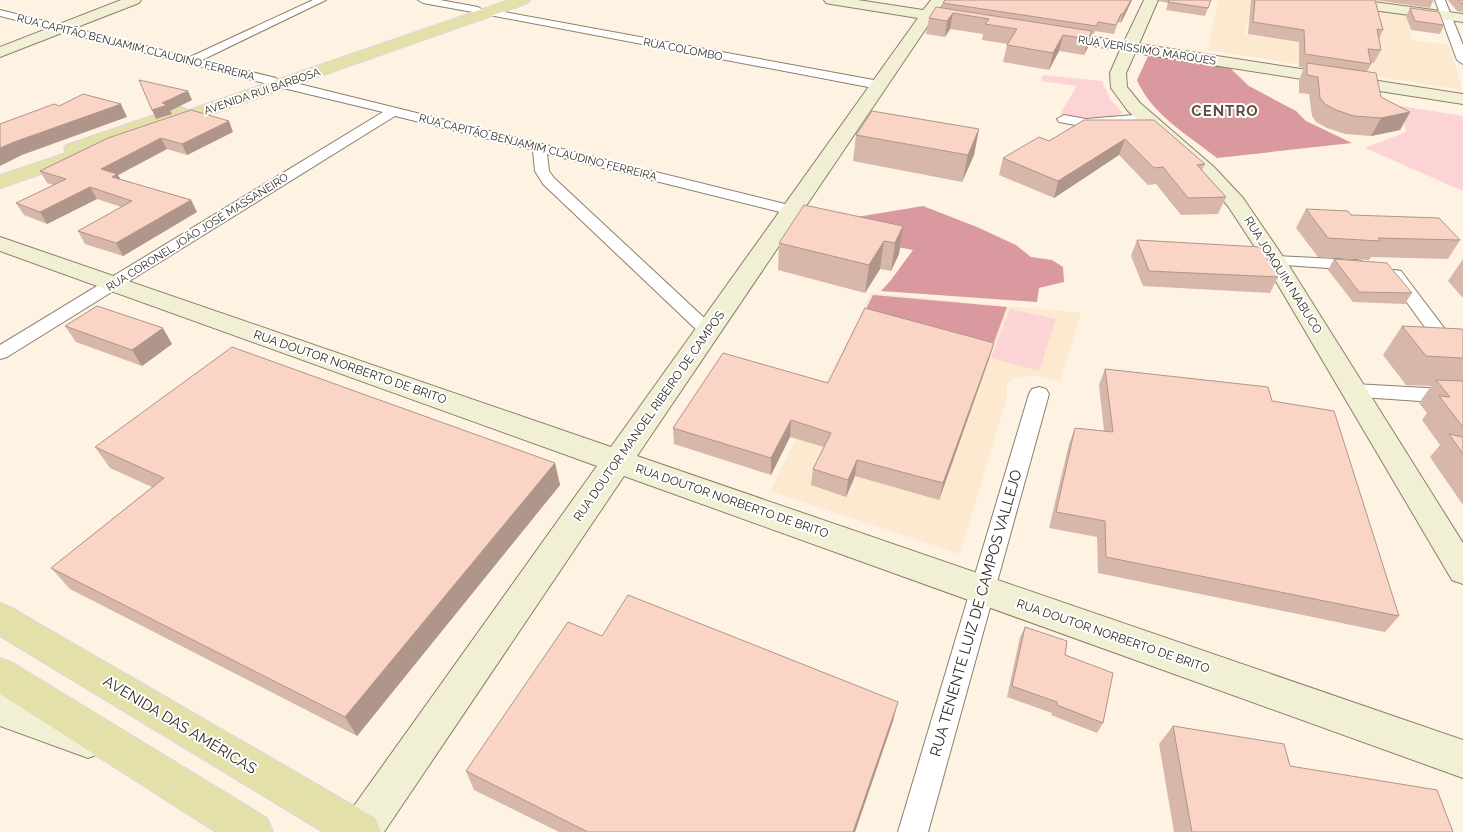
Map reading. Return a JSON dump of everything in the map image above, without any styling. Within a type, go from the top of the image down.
[{"type":"main road","name":"AVENIDA RUI BARBOSA","points":[[483,11],[509,0]]},
{"type":"main road","name":"AVENIDA RUI BARBOSA","points":[[0,182],[278,82],[483,11],[523,0]]},
{"type":"main road","name":"AVENIDA RUI BARBOSA","points":[[0,173],[278,82]]},
{"type":"main road","name":"AVENIDA DAS AMÉRICAS","points":[[0,618],[360,832]]},
{"type":"main road","points":[[0,674],[253,832]]},
{"type":"street","points":[[0,52],[134,0]]},
{"type":"street","points":[[191,61],[321,0]]},
{"type":"street","name":"RUA COLOMBO","points":[[423,0],[879,85]]},
{"type":"street","points":[[831,0],[932,8],[956,20]]},
{"type":"street","name":"RUA JOAQUIM NABUCO","points":[[1151,0],[1118,73],[1117,80],[1125,97],[1221,184],[1236,202],[1275,261],[1463,571]]},
{"type":"street","points":[[1327,0],[1463,18]]},
{"type":"street","points":[[1440,0],[1463,60]]},
{"type":"street","name":"RUA DOUTOR MANOEL RIBEIRO DE CAMPOS","points":[[360,832],[932,8]]},
{"type":"street","name":"RUA CAPITÃO BENJAMIM CLAUDINO FERREIRA","points":[[0,13],[792,210]]},
{"type":"street","name":"RUA VERÍSSIMO MARQUES","points":[[1042,33],[1463,99]]},
{"type":"street","name":"RUA CORONEL JOÃO JOSÉ MASSANEIRO","points":[[0,353],[394,111]]},
{"type":"street","points":[[1064,119],[1086,123],[1146,118]]},
{"type":"street","points":[[540,147],[542,171],[548,181],[708,331]]},
{"type":"street","name":"RUA DOUTOR NORBERTO DE BRITO","points":[[0,244],[1463,759]]},
{"type":"street","points":[[1275,261],[1389,267],[1463,366]]},
{"type":"street","points":[[1354,391],[1463,397]]},
{"type":"street","name":"RUA TENENTE LUIZ DE CAMPOS VALLEJO","points":[[913,832],[1039,394]]},
{"type":"street","points":[[0,709],[127,753]]},
{"type":"shaded area","points":[[1218,0],[1285,0],[1407,15],[1412,40],[1449,45],[1462,90],[1208,50]],"holes":[[[1246,25],[1320,36],[1319,45],[1245,34]]]},
{"type":"shaded area","points":[[1149,54],[1230,68],[1249,86],[1296,111],[1306,121],[1352,143],[1217,158],[1172,124],[1152,104],[1144,92],[1137,80]]},
{"type":"shaded area","points":[[1043,75],[1102,81],[1110,99],[1123,113],[1117,116],[1101,118],[1060,114],[1077,86],[1041,81]]},
{"type":"shaded area","points":[[1400,106],[1463,116],[1463,191],[1365,148],[1406,132]]},
{"type":"shaded area","points":[[923,206],[977,227],[1016,245],[1031,257],[1052,260],[1063,267],[1064,282],[1039,288],[1037,302],[881,291],[913,250],[836,235],[803,226]]},
{"type":"shaded area","points":[[871,293],[1081,313],[1060,381],[1037,376],[1014,377],[1007,384],[1007,397],[960,554],[770,491]],"holes":[[[859,466],[846,496],[812,485]]]},
{"type":"shaded area","points":[[873,295],[1007,307],[989,356],[860,321]]},
{"type":"shaded area","points":[[1010,309],[1056,319],[1039,371],[991,358]]},
{"type":"building","points":[[945,0],[1131,0],[1116,25],[1098,22],[1096,26],[943,3]]},
{"type":"building","points":[[1169,0],[1211,0],[1208,8],[1168,2]]},
{"type":"building","points":[[1255,0],[1375,0],[1383,30],[1377,29],[1381,50],[1368,49],[1371,64],[1305,54],[1304,30],[1253,22]]},
{"type":"building","points":[[936,7],[1092,31],[1088,39],[1063,35],[1053,53],[1007,45],[1017,29],[985,24],[989,19],[953,13],[947,21],[929,18]]},
{"type":"building","points":[[1410,8],[1439,12],[1444,25],[1415,21]]},
{"type":"building","points":[[1307,63],[1376,73],[1381,97],[1410,112],[1381,118],[1354,116],[1336,110],[1325,104],[1320,98],[1318,77],[1307,75]]},
{"type":"building","points":[[139,80],[188,91],[162,103],[167,105],[152,110]]},
{"type":"building","points":[[83,94],[121,104],[0,148],[0,124],[54,104],[59,106]]},
{"type":"building","points":[[191,110],[229,121],[182,144],[161,138],[101,169],[117,174],[112,177],[191,200],[116,243],[78,231],[132,201],[90,187],[40,212],[16,203],[66,179],[40,171],[108,138]]},
{"type":"building","points":[[872,111],[979,129],[968,155],[856,135]]},
{"type":"building","points":[[1084,120],[1154,120],[1205,164],[1197,165],[1226,197],[1188,198],[1163,167],[1154,168],[1125,139],[1058,181],[1003,158],[1039,137],[1049,141]]},
{"type":"building","points":[[804,205],[903,226],[895,243],[884,241],[869,265],[779,243]]},
{"type":"building","points":[[1306,209],[1348,211],[1351,215],[1439,218],[1460,240],[1378,238],[1380,241],[1328,238]]},
{"type":"building","points":[[1137,240],[1260,247],[1278,277],[1149,271]]},
{"type":"building","points":[[1334,259],[1387,263],[1412,293],[1359,292]]},
{"type":"building","points":[[97,306],[163,328],[132,350],[65,326]]},
{"type":"building","points":[[865,308],[994,343],[943,483],[857,460],[848,480],[813,469],[831,433],[791,420],[771,458],[673,428],[723,353],[828,383]]},
{"type":"building","points":[[1402,326],[1462,329],[1463,358],[1426,356]]},
{"type":"building","points":[[232,347],[555,463],[345,717],[51,568],[164,478],[95,447]]},
{"type":"building","points":[[1105,369],[1268,387],[1272,401],[1334,411],[1399,616],[1106,557],[1105,521],[1056,512],[1075,428],[1113,432]]},
{"type":"building","points":[[1436,380],[1463,381],[1463,427],[1439,396],[1450,397]]},
{"type":"building","points":[[1449,434],[1463,437],[1463,454]]},
{"type":"building","points":[[628,595],[898,702],[853,832],[588,832],[466,771],[568,622],[602,636]]},
{"type":"building","points":[[1025,627],[1067,641],[1065,655],[1113,673],[1103,723],[1057,705],[1057,702],[1012,686]]},
{"type":"building","points":[[1173,726],[1284,744],[1290,766],[1437,790],[1453,832],[1192,832]]},
{"type":"district","name":"CENTRO","points":[[1225,111]]}]
